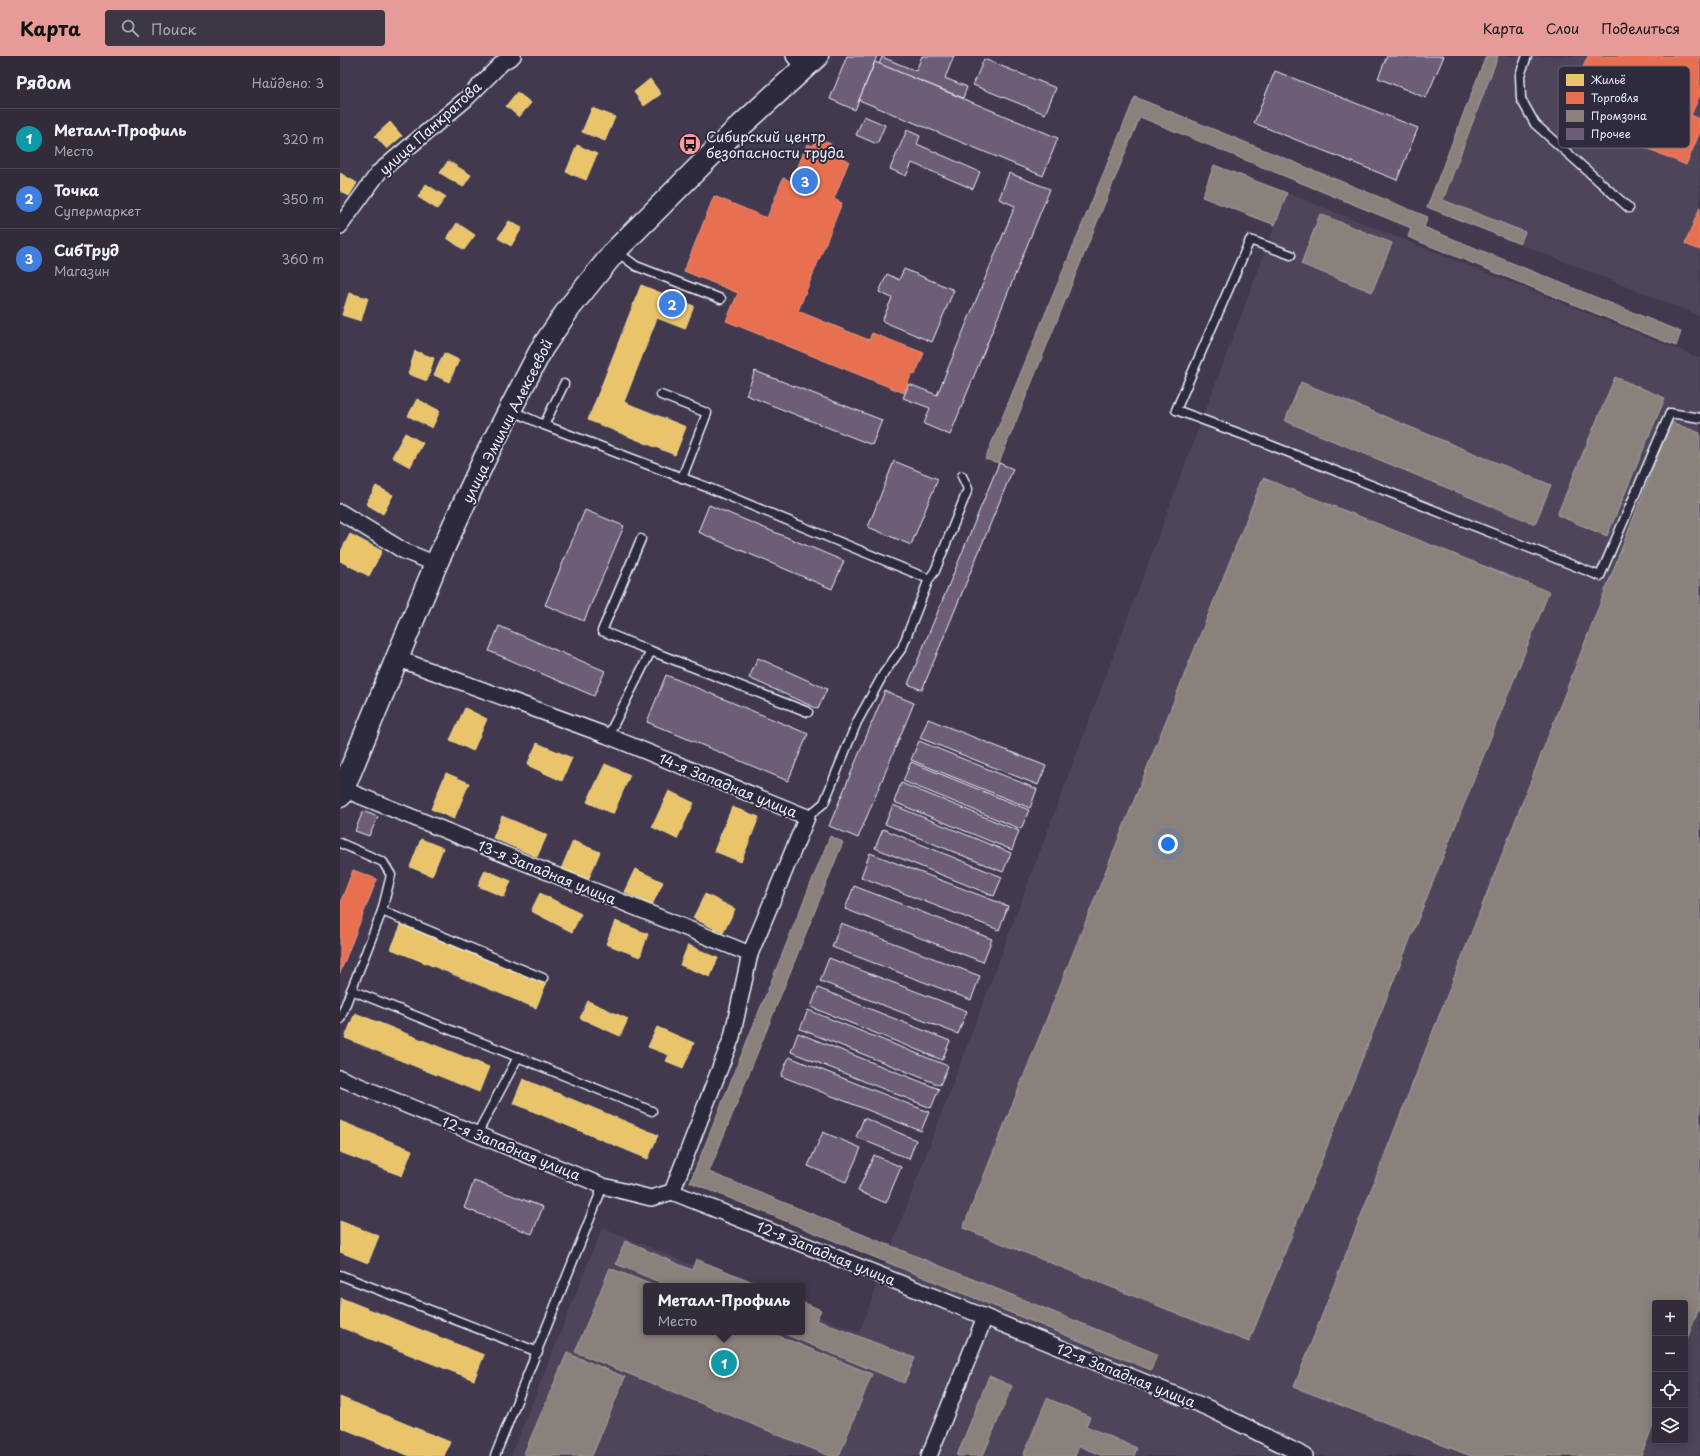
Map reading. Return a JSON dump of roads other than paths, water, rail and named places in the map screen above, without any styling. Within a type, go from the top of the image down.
[{"type":"street","name":"улица Панкратова","points":[[340,226],[379,172],[466,99],[502,62],[512,56]]},
{"type":"street","name":"улица Эмилии Алексеевой","points":[[341,793],[436,564],[509,410],[542,348],[570,307],[616,250],[805,60]]},
{"type":"street","points":[[340,512],[404,551],[436,564]]},
{"type":"street","name":"14-я Западная улица","points":[[396,658],[608,736],[807,817]]},
{"type":"street","name":"13-я Западная улица","points":[[341,793],[750,954]]},
{"type":"street","points":[[672,1192],[732,1037],[750,954],[807,817]]},
{"type":"street","name":"12-я Западная улица","points":[[340,1078],[603,1186],[651,1198],[672,1192],[1208,1408],[1305,1456]]},
{"type":"street","points":[[929,1456],[985,1317]]},
{"type":"lane","points":[[1527,56],[1520,75],[1520,100],[1535,124],[1558,145]]},
{"type":"lane","points":[[1562,148],[1629,208]]},
{"type":"lane","points":[[1291,255],[1250,240],[1176,410],[1600,576],[1670,413],[1700,418]]},
{"type":"lane","points":[[616,250],[636,266],[721,299]]},
{"type":"lane","points":[[544,425],[564,384]]},
{"type":"lane","points":[[661,395],[707,413],[682,478]]},
{"type":"lane","points":[[509,410],[682,478],[929,579]]},
{"type":"lane","name":"14-я Западная улица","points":[[807,817],[824,803],[857,722],[884,673],[902,648],[929,579],[936,571],[968,489],[962,476]]},
{"type":"lane","points":[[641,538],[602,630],[650,651],[808,712]]},
{"type":"lane","points":[[608,736],[650,651]]},
{"type":"lane","points":[[340,843],[383,862],[391,876],[382,911],[340,1019]]},
{"type":"lane","points":[[382,911],[543,978]]},
{"type":"lane","points":[[352,990],[652,1111]]},
{"type":"lane","points":[[476,1134],[518,1057]]},
{"type":"lane","points":[[495,1456],[538,1352],[603,1186]]},
{"type":"lane","points":[[340,1275],[538,1352]]},
{"type":"place","name":"Сибирский центр безопасности труда","points":[[690,144]]},
{"type":"place","name":"СибТруд","points":[[805,181]]},
{"type":"place","name":"Точка","points":[[672,304]]},
{"type":"place","name":"Металл-Профиль","points":[[724,1363]]}]
